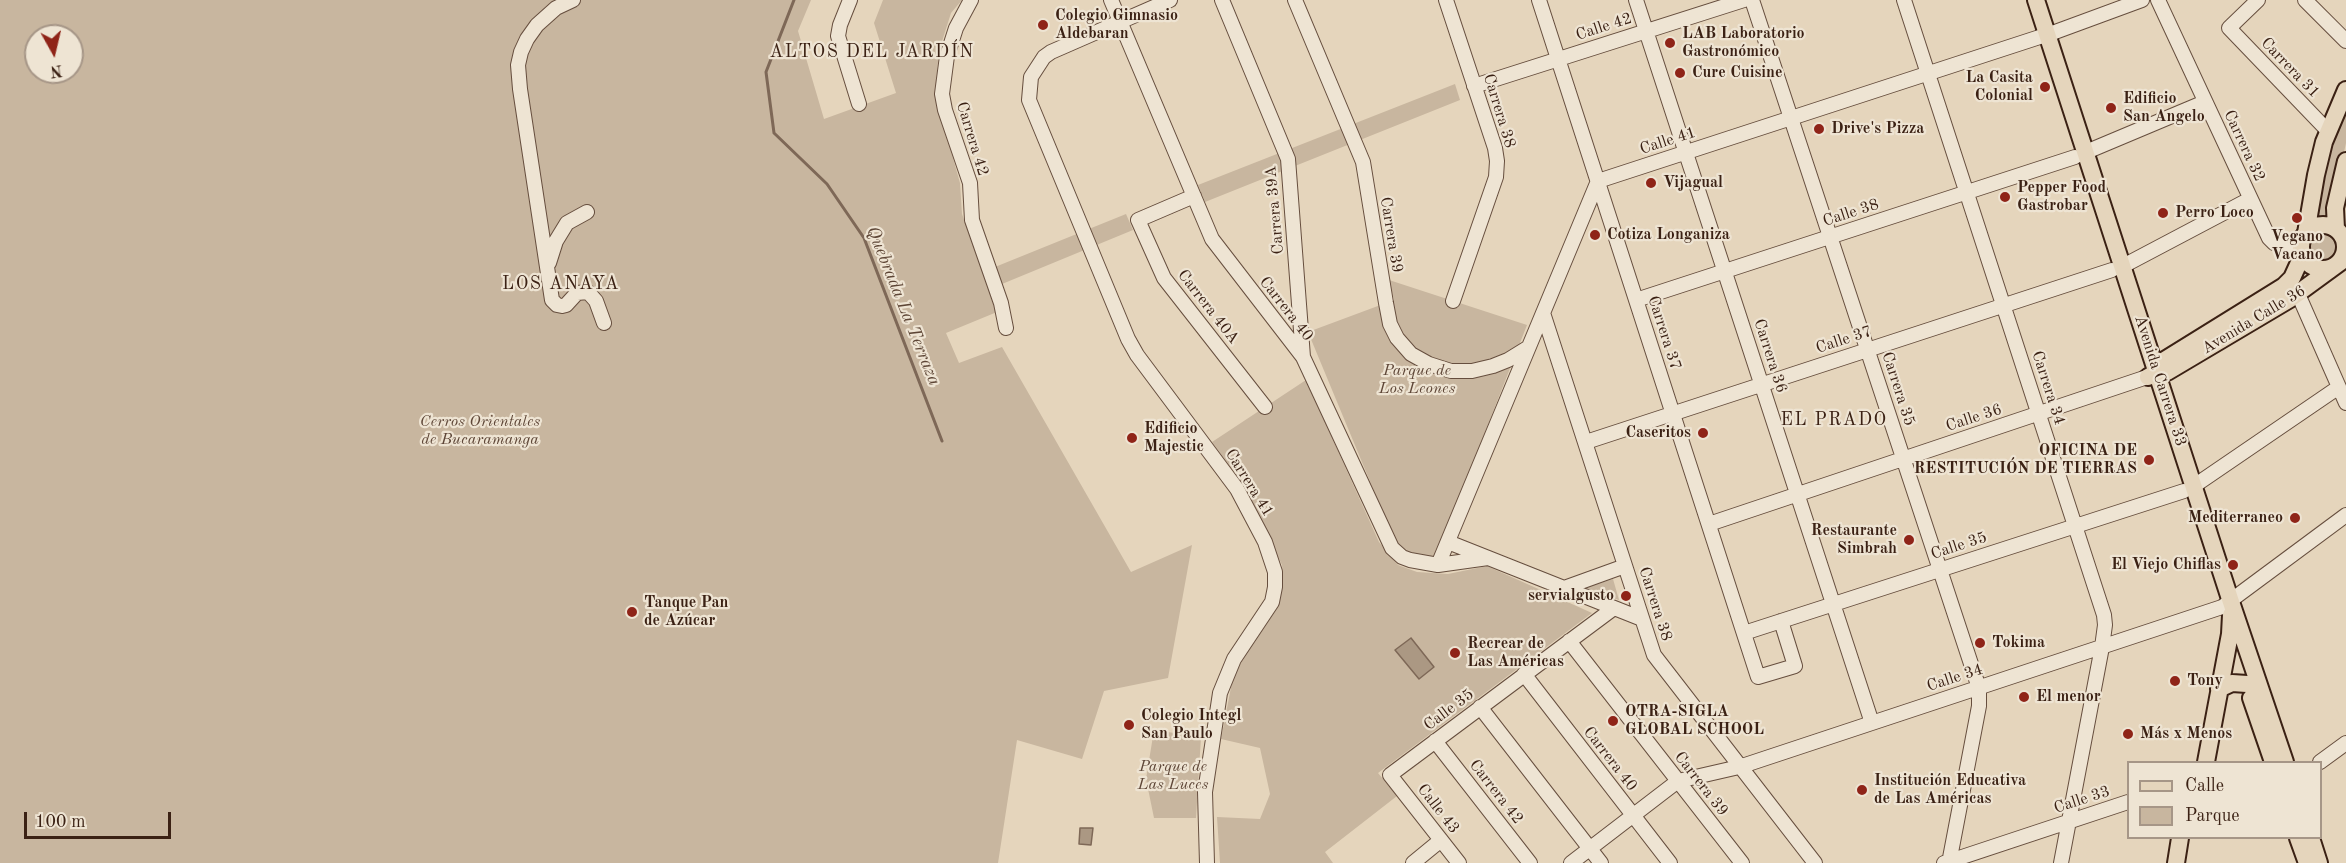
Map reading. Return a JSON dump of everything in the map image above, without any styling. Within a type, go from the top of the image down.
[{"type":"main road","name":"Avenida Carrera 33","points":[[2025,0],[2042,36],[2226,604],[2285,761]]},
{"type":"main road","name":"Avenida Carrera 33","points":[[2036,0],[2042,36]]},
{"type":"main road","name":"Avenida Calle 36","points":[[2152,375],[2163,361],[2284,286],[2292,278],[2303,243],[2316,176],[2328,131],[2346,90]]},
{"type":"main road","points":[[2340,230],[2330,226],[2317,226],[2303,243],[2310,266],[2325,270],[2341,262],[2344,257],[2346,246],[2336,208],[2346,161]]},
{"type":"main road","name":"Avenida Calle 36","points":[[2152,375],[2167,372],[2298,294],[2341,262]]},
{"type":"main road","points":[[2226,604],[2230,634],[2273,761]]},
{"type":"main road","points":[[2195,761],[2226,604]]},
{"type":"main road","points":[[2206,761],[2230,634]]},
{"type":"main road","points":[[2219,689],[2232,683],[2247,684]]},
{"type":"main road","points":[[2176,863],[2180,839]]},
{"type":"main road","points":[[2187,863],[2192,839]]},
{"type":"main road","points":[[2299,839],[2307,863]]},
{"type":"main road","points":[[2312,839],[2319,863]]},
{"type":"street","points":[[573,0],[556,8],[537,25],[524,45],[518,65],[553,303],[562,306],[570,302],[577,293],[588,292],[596,301],[604,323]]},
{"type":"street","points":[[849,0],[838,36],[859,104]]},
{"type":"street","name":"Carrera 42","points":[[971,0],[956,28],[947,56],[942,94],[945,110],[970,183],[972,220],[1001,303],[1005,328]]},
{"type":"street","name":"Carrera 40","points":[[1111,0],[1194,196],[1220,251],[1303,357],[1392,548],[1402,557],[1410,560],[1438,565],[1488,558]]},
{"type":"street","points":[[1120,21],[1170,0]]},
{"type":"street","name":"Carrera 39A","points":[[1222,0],[1288,159],[1303,357]]},
{"type":"street","name":"Carrera 39","points":[[1295,0],[1363,162],[1386,303],[1390,324],[1396,338],[1411,354],[1429,364],[1450,371],[1472,371],[1494,366],[1529,347]]},
{"type":"street","name":"Carrera 38","points":[[1446,0],[1495,148],[1497,177],[1453,301]]},
{"type":"street","name":"Carrera 37","points":[[1539,0],[1758,677],[1795,666],[1780,621]]},
{"type":"street","name":"Carrera 36","points":[[1636,0],[1872,723]]},
{"type":"street","name":"Calle 42","points":[[1474,86],[1744,0]]},
{"type":"street","name":"Carrera 35","points":[[1752,0],[1979,688],[1978,706],[1947,862]]},
{"type":"street","name":"Carrera 34","points":[[1904,0],[2104,615],[2102,648],[2061,863]]},
{"type":"street","name":"Calle 41","points":[[1598,181],[2042,36],[2142,0]]},
{"type":"street","name":"Carrera 32","points":[[2158,0],[2269,238],[2274,243],[2285,246],[2303,243]]},
{"type":"street","name":"Carrera 31","points":[[2258,0],[2229,28],[2328,131]]},
{"type":"street","points":[[2306,0],[2346,41]]},
{"type":"street","name":"Carrera 41","points":[[1120,21],[1044,57],[1031,77],[1029,100],[1128,339],[1137,355],[1237,489],[1265,542],[1275,572],[1272,602],[1234,659],[1220,693],[1205,792],[1207,863]]},
{"type":"street","name":"Calle 38","points":[[1636,300],[2081,155],[2205,102]]},
{"type":"street","points":[[1438,565],[1598,181]]},
{"type":"street","name":"Carrera 40A","points":[[1194,196],[1138,220],[1164,278],[1265,407]]},
{"type":"street","name":"Calle 37","points":[[1586,442],[2117,268],[2250,199]]},
{"type":"street","points":[[548,268],[556,241],[567,223],[587,212]]},
{"type":"street","points":[[2298,294],[2346,403]]},
{"type":"street","name":"Carrera 38","points":[[1543,313],[1653,655],[1815,863]]},
{"type":"street","name":"Calle 36","points":[[1709,524],[2152,375]]},
{"type":"street","name":"Calle 35","points":[[1744,633],[2189,488],[2339,387]]},
{"type":"street","name":"Calle 34","points":[[1571,863],[1678,781],[1739,767],[2102,648],[2226,604],[2346,514]]},
{"type":"street","name":"Carrera 40","points":[[1448,542],[1642,619]]},
{"type":"street","points":[[1564,588],[1625,566]]},
{"type":"street","name":"Calle 35","points":[[1390,775],[1614,608]]},
{"type":"street","name":"Carrera 39","points":[[1569,641],[1742,863]]},
{"type":"street","name":"Carrera 40","points":[[1524,674],[1670,863]]},
{"type":"street","points":[[1480,707],[1601,863]]},
{"type":"street","name":"Carrera 42","points":[[1435,741],[1530,863]]},
{"type":"street","points":[[2321,761],[2346,742]]},
{"type":"street","name":"Calle 43","points":[[1390,775],[1459,863]]},
{"type":"street","name":"Calle 33","points":[[1947,862],[2127,802]]},
{"type":"street","points":[[1413,863],[1441,840]]},
{"type":"green space","name":"Cerros Orientales de Bucaramanga","points":[[0,0],[811,0],[798,31],[824,119],[896,93],[874,23],[883,0],[962,0],[951,13],[939,51],[935,94],[960,183],[962,214],[997,312],[946,333],[959,363],[1002,347],[1131,572],[1192,545],[1168,678],[1104,691],[1082,759],[1017,740],[998,863],[0,863]]},
{"type":"green space","points":[[1455,84],[1460,100],[1205,202],[1198,185]]},
{"type":"green space","points":[[2346,101],[2346,143],[2329,221],[2315,220],[2317,188]]},
{"type":"green space","points":[[1126,214],[1133,230],[1002,284],[995,267]]},
{"type":"green space","points":[[2323,231],[2335,235],[2339,247],[2335,259],[2323,263],[2311,259],[2307,247],[2311,235]]},
{"type":"green space","name":"Parque de Los Leones","points":[[1389,280],[1527,325],[1435,560],[1412,557],[1396,544],[1308,332],[1394,300]]},
{"type":"green space","points":[[1306,380],[1379,542],[1398,565],[1417,572],[1448,574],[1487,566],[1592,613],[1378,773],[1397,796],[1325,852],[1333,863],[1220,863],[1217,817],[1260,819],[1270,794],[1260,748],[1221,739],[1233,677],[1282,591],[1283,577],[1282,565],[1243,484],[1212,442]]},
{"type":"green space","points":[[1613,579],[1619,600],[1584,588]]},
{"type":"green space","name":"Parque de Las Luces","points":[[1154,730],[1201,737],[1196,818],[1154,818],[1146,779]]},
{"type":"shaded area","points":[[1411,638],[1434,667],[1419,679],[1395,650]]},
{"type":"shaded area","points":[[1080,828],[1093,828],[1091,845],[1079,844]]},
{"type":"waterway","name":"Quebrada La Terraza","points":[[794,0],[766,72],[774,133],[827,184],[864,238],[942,441]]},
{"type":"place","name":"Colegio Gimnasio Aldebaran","points":[[1043,25]]},
{"type":"place","name":"LAB Laboratorio Gastronómico","points":[[1670,43]]},
{"type":"place","name":"Cure Cuisine","points":[[1680,73]]},
{"type":"place","name":"La Casita Colonial","points":[[2045,87]]},
{"type":"place","name":"Edificio San Angelo","points":[[2111,108]]},
{"type":"place","name":"Drive's Pizza","points":[[1819,129]]},
{"type":"place","name":"Vijagual","points":[[1651,183]]},
{"type":"place","name":"Pepper Food Gastrobar","points":[[2005,197]]},
{"type":"place","name":"Perro Loco","points":[[2163,213]]},
{"type":"place","name":"Vegano Vacano","points":[[2297,218]]},
{"type":"place","name":"Cotiza Longaniza","points":[[1595,235]]},
{"type":"place","name":"Caseritos","points":[[1703,433]]},
{"type":"place","name":"Edificio Majestic","points":[[1132,438]]},
{"type":"place","name":"OFICINA DE RESTITUCIÓN DE TIERRAS","points":[[2149,460]]},
{"type":"place","name":"Mediterraneo","points":[[2295,518]]},
{"type":"place","name":"Restaurante Simbrah","points":[[1909,540]]},
{"type":"place","name":"El Viejo Chiflas","points":[[2233,565]]},
{"type":"place","name":"servialgusto","points":[[1626,596]]},
{"type":"place","name":"Tanque Pan de Azúcar","points":[[632,612]]},
{"type":"place","name":"Tokima","points":[[1980,643]]},
{"type":"place","name":"Recrear de Las Américas","points":[[1455,653]]},
{"type":"place","name":"Tony","points":[[2175,681]]},
{"type":"place","name":"El menor","points":[[2024,697]]},
{"type":"place","name":"OTRA-SIGLA GLOBAL SCHOOL","points":[[1613,721]]},
{"type":"place","name":"Colegio Integl San Paulo","points":[[1129,725]]},
{"type":"place","name":"Más x Menos","points":[[2128,734]]},
{"type":"place","name":"Institución Educativa de Las Américas","points":[[1862,790]]},
{"type":"district","name":"ALTOS DEL JARDÍN","points":[[872,52]]},
{"type":"district","name":"LOS ANAYA","points":[[561,284]]},
{"type":"district","name":"EL PRADO","points":[[1834,420]]}]
